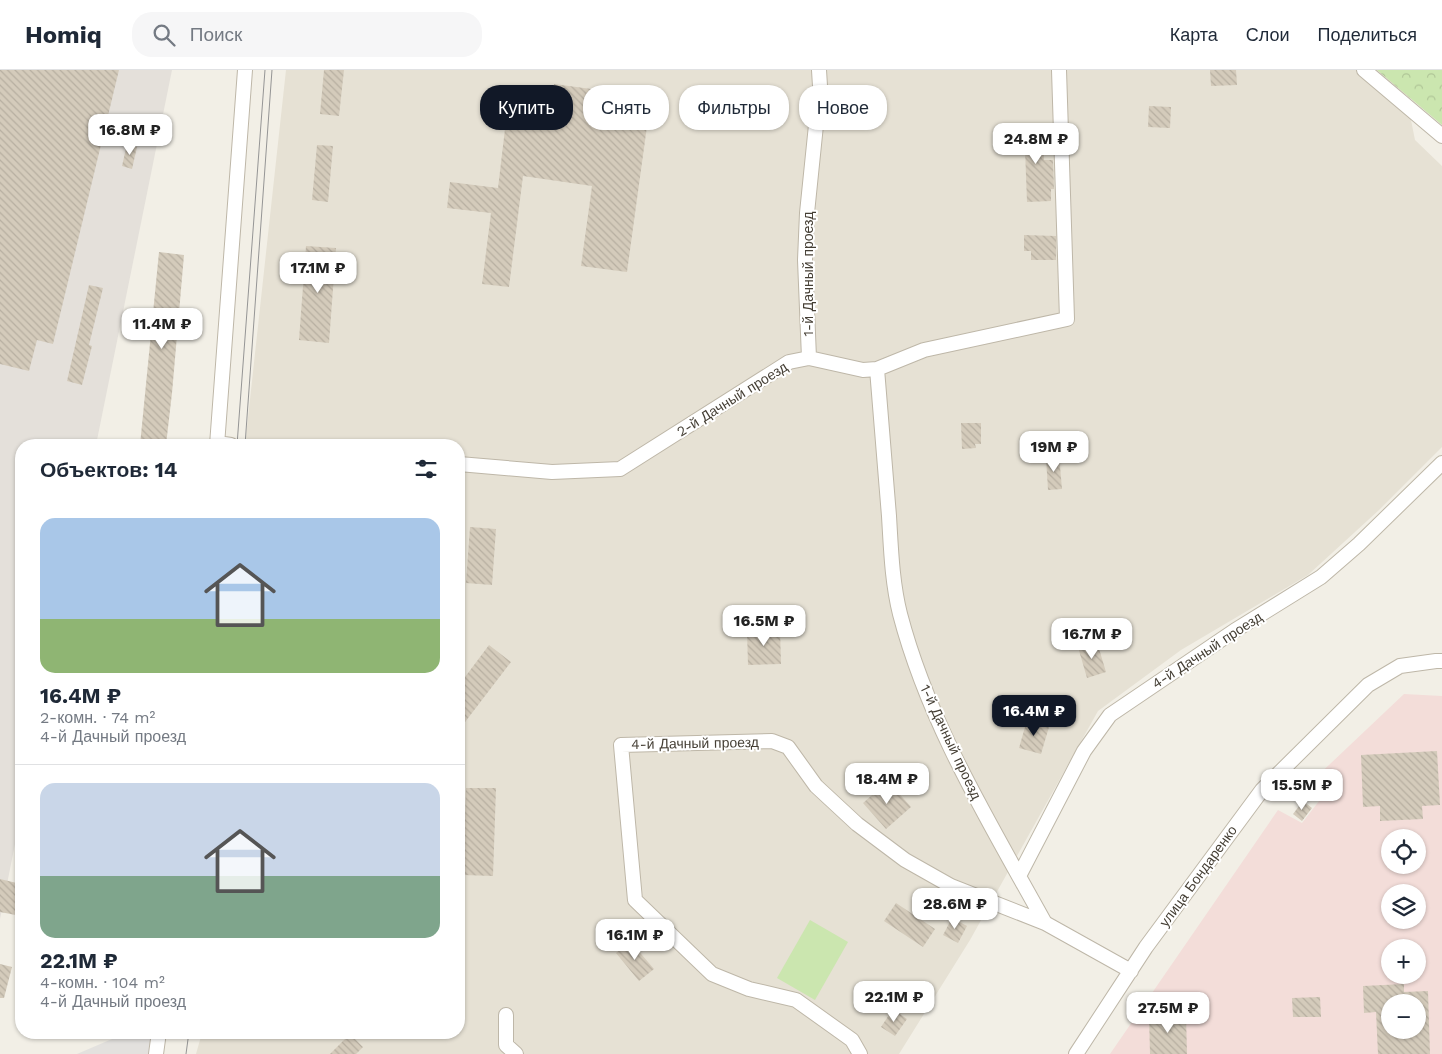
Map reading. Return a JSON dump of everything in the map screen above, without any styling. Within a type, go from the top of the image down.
[{"type":"street","points":[[217,439],[245,70]]},
{"type":"street","name":"1-й Дачный проезд","points":[[809,358],[805,260],[807,213],[820,86],[819,70]]},
{"type":"street","name":"2-й Дачный проезд","points":[[465,465],[552,472],[620,469],[789,362],[809,358],[864,370],[877,368],[924,350],[1067,319],[1059,70]]},
{"type":"street","points":[[1364,70],[1442,136]]},
{"type":"street","name":"1-й Дачный проезд","points":[[877,368],[893,577],[900,612],[914,660],[942,729],[970,788],[1045,923]]},
{"type":"street","name":"4-й Дачный проезд","points":[[1019,876],[1084,751],[1110,714],[1234,630],[1321,577],[1359,544],[1442,463]]},
{"type":"street","name":"улица Бондаренко","points":[[1076,1054],[1146,947],[1256,798],[1273,778],[1368,685],[1400,666],[1442,661]]},
{"type":"street","name":"4-й Дачный проезд","points":[[860,1054],[852,1040],[796,1000],[749,989],[712,974],[635,900],[621,745],[772,741],[788,747],[816,786],[857,824],[905,860],[951,886],[1045,923],[1131,971]]},
{"type":"street","points":[[506,1015],[506,1045],[516,1054]]},
{"type":"street","points":[[156,1054],[158,1039]]},
{"type":"shaded area","points":[[0,70],[172,70],[97,439],[15,439],[15,844],[0,919]]},
{"type":"shaded area","points":[[286,70],[1401,70],[1415,140],[1442,166],[1442,447],[1379,510],[1308,575],[1181,650],[1098,711],[970,940],[899,1054],[196,1054],[200,1039],[465,1039],[465,439],[246,439]]},
{"type":"shaded area","points":[[1404,694],[1442,696],[1442,1054],[1110,1054],[1278,810],[1302,823],[1323,796],[1311,782]]},
{"type":"shaded area","points":[[112,1039],[153,1039],[150,1054],[77,1054]]},
{"type":"green space","points":[[1377,70],[1442,70],[1442,125]]},
{"type":"green space","points":[[810,920],[848,942],[815,1000],[777,978]]},
{"type":"building","points":[[0,70],[119,70],[53,344],[37,340],[29,371],[0,364]]},
{"type":"building","points":[[324,70],[344,70],[339,116],[320,114]]},
{"type":"building","points":[[1210,70],[1236,70],[1237,85],[1211,86]]},
{"type":"building","points":[[573,87],[583,88],[583,130],[646,130],[627,272],[581,266],[592,186],[523,176],[509,287],[482,284],[491,213],[447,208],[450,182],[498,188],[505,130],[573,130]]},
{"type":"building","points":[[1149,106],[1171,107],[1170,128],[1148,127]]},
{"type":"building","points":[[1043,127],[1044,160],[1053,160],[1054,189],[1051,189],[1051,201],[1027,202],[1025,149],[1017,149],[1017,128]]},
{"type":"building","points":[[127,144],[137,147],[132,169],[122,166]]},
{"type":"building","points":[[317,145],[333,146],[328,202],[312,200]]},
{"type":"building","points":[[1024,235],[1056,236],[1056,260],[1031,260],[1031,251],[1024,251]]},
{"type":"building","points":[[306,246],[336,248],[329,343],[299,340]]},
{"type":"building","points":[[159,252],[184,255],[167,439],[141,439]]},
{"type":"building","points":[[89,285],[103,288],[89,345],[92,346],[82,385],[67,381]]},
{"type":"building","points":[[961,423],[981,423],[981,444],[975,444],[976,448],[962,449]]},
{"type":"building","points":[[1059,455],[1062,489],[1048,490],[1046,457]]},
{"type":"building","points":[[470,527],[496,529],[492,585],[466,583]]},
{"type":"building","points":[[780,629],[781,664],[748,665],[747,631]]},
{"type":"building","points":[[1097,642],[1106,672],[1087,678],[1078,647]]},
{"type":"building","points":[[489,645],[511,662],[465,722],[465,677]]},
{"type":"building","points":[[1027,720],[1049,727],[1041,754],[1019,748]]},
{"type":"building","points":[[1437,751],[1440,805],[1422,806],[1423,819],[1380,821],[1380,806],[1363,807],[1361,755]]},
{"type":"building","points":[[888,781],[911,807],[886,829],[863,803]]},
{"type":"building","points":[[466,788],[496,788],[493,876],[465,875]]},
{"type":"building","points":[[1303,801],[1312,808],[1302,821],[1293,814]]},
{"type":"building","points":[[0,879],[15,883],[15,915],[0,912]]},
{"type":"building","points":[[896,903],[935,929],[923,947],[884,921]]},
{"type":"building","points":[[952,918],[967,926],[958,943],[943,935]]},
{"type":"building","points":[[630,941],[654,969],[639,981],[616,953]]},
{"type":"building","points":[[0,964],[12,967],[4,998],[0,998]]},
{"type":"building","points":[[1404,984],[1404,992],[1428,991],[1430,1054],[1378,1054],[1376,1012],[1364,1013],[1363,986]]},
{"type":"building","points":[[1320,997],[1321,1017],[1293,1017],[1292,998]]},
{"type":"building","points":[[893,1009],[907,1019],[895,1036],[881,1027]]},
{"type":"building","points":[[1186,1014],[1187,1054],[1150,1054],[1149,1015]]},
{"type":"building","points":[[345,1039],[355,1039],[363,1047],[356,1054],[330,1054]]},
{"type":"tram line","points":[[237,439],[265,70]]},
{"type":"tram line","points":[[245,439],[272,70]]},
{"type":"tram line","points":[[186,1054],[188,1039]]}]
